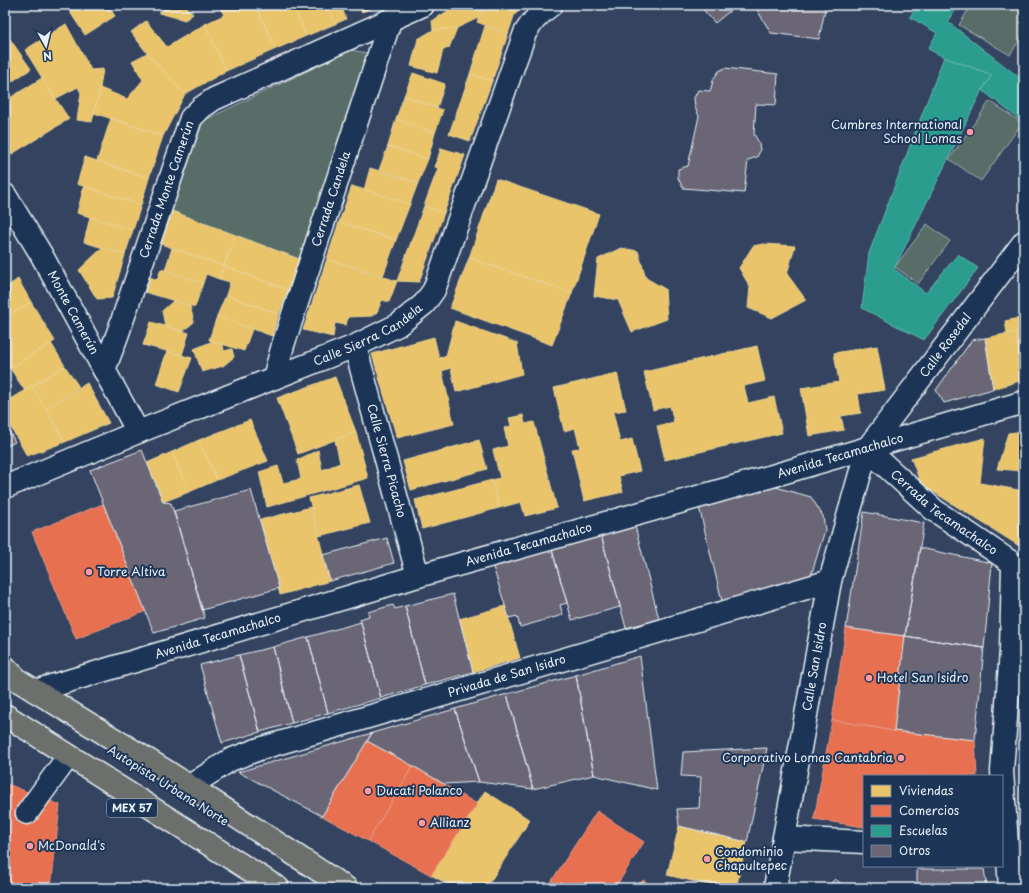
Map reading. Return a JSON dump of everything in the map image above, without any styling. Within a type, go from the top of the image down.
[{"type":"highway","points":[[18,684],[190,786],[346,888]]},
{"type":"highway","name":"Autopista Urbana Norte","points":[[18,684],[329,888]]},
{"type":"highway","points":[[5,715],[278,888]]},
{"type":"highway","name":"MEX 57","points":[[5,732],[141,814],[256,888]]},
{"type":"street","name":"Cerrada Monte Camerún","points":[[104,370],[191,118],[201,108],[214,99],[423,5]]},
{"type":"street","name":"Calle Sierra Candela","points":[[5,487],[138,432],[355,346],[398,325],[424,304],[434,290],[525,33],[530,23],[551,5]]},
{"type":"street","name":"Cerrada Candela","points":[[274,378],[283,345],[390,21]]},
{"type":"street","name":"Monte Camerún","points":[[5,195],[41,254],[138,432]]},
{"type":"street","name":"Calle Rosedal","points":[[867,449],[1024,242]]},
{"type":"street","name":"Calle Sierra Picacho","points":[[355,346],[418,576]]},
{"type":"street","name":"Avenida Tecamachalco","points":[[18,684],[418,576],[867,449],[1024,402]]},
{"type":"street","name":"Cerrada Tecamachalco","points":[[867,449],[934,510],[1019,568]]},
{"type":"street","name":"Calle San Isidro","points":[[775,888],[830,581],[867,449]]},
{"type":"street","points":[[1002,775],[1011,650],[1019,568]]},
{"type":"street","name":"Privada de San Isidro","points":[[190,786],[230,760],[259,749],[830,581]]},
{"type":"street","points":[[27,813],[62,765]]},
{"type":"street","points":[[1003,797],[1005,849],[1010,888]]},
{"type":"street","points":[[784,838],[863,842]]},
{"type":"green space","points":[[971,5],[1024,5],[1024,33],[1010,55],[959,25]]},
{"type":"green space","points":[[351,50],[367,53],[299,259],[172,211],[203,121]]},
{"type":"green space","points":[[990,101],[1022,123],[981,181],[949,159]]},
{"type":"green space","points":[[927,224],[950,241],[918,284],[895,267]]},
{"type":"building: Viviendas","points":[[73,5],[111,5],[109,7],[115,16],[85,35],[68,9]]},
{"type":"building: Viviendas","points":[[168,5],[185,5],[193,14],[185,20],[159,13]]},
{"type":"building: Viviendas","points":[[237,5],[239,9],[247,5],[255,5],[276,49],[226,71],[205,24],[224,15],[219,6]]},
{"type":"building: Viviendas","points":[[274,5],[293,5],[306,36],[276,49],[258,11]]},
{"type":"building: Viviendas","points":[[293,5],[328,5],[335,24],[306,36]]},
{"type":"building: Viviendas","points":[[328,5],[341,5],[346,19],[335,24]]},
{"type":"building: Viviendas","points":[[359,5],[378,5],[362,12]]},
{"type":"building: Viviendas","points":[[457,5],[485,5],[478,18],[457,28],[433,30],[432,21]]},
{"type":"building: Viviendas","points":[[485,5],[523,5],[514,16],[508,34],[477,22]]},
{"type":"building: Viviendas","points":[[146,21],[167,47],[205,24],[226,71],[185,94],[147,53],[131,32]]},
{"type":"building: Viviendas","points":[[66,24],[91,70],[103,69],[92,122],[77,120],[81,93],[78,87],[55,99],[25,50]]},
{"type":"building: Viviendas","points":[[485,26],[508,34],[492,81],[470,74]]},
{"type":"building: Viviendas","points":[[457,28],[449,48],[443,50],[437,73],[411,66],[418,39],[433,30]]},
{"type":"building: Viviendas","points":[[5,32],[31,69],[5,86]]},
{"type":"building: Viviendas","points":[[147,53],[185,94],[163,136],[94,113],[100,88],[127,99],[143,80],[132,61]]},
{"type":"building: Viviendas","points":[[413,73],[445,84],[437,108],[404,96]]},
{"type":"building: Viviendas","points":[[470,74],[492,81],[470,141],[449,134]]},
{"type":"building: Viviendas","points":[[42,78],[69,119],[7,157],[5,154],[5,101]]},
{"type":"building: Viviendas","points":[[404,96],[443,110],[435,133],[396,119]]},
{"type":"building: Viviendas","points":[[111,118],[163,136],[149,178],[97,161]]},
{"type":"building: Viviendas","points":[[396,119],[435,133],[428,159],[388,146]]},
{"type":"building: Viviendas","points":[[388,146],[428,159],[418,183],[379,170]]},
{"type":"building: Viviendas","points":[[441,148],[465,155],[444,213],[424,206],[438,168],[435,167]]},
{"type":"building: Viviendas","points":[[85,157],[149,178],[141,205],[77,184]]},
{"type":"building: Viviendas","points":[[370,168],[418,183],[410,204],[364,190]]},
{"type":"building: Viviendas","points":[[496,179],[599,214],[572,293],[469,258]]},
{"type":"building: Viviendas","points":[[84,186],[141,205],[133,230],[77,213]]},
{"type":"building: Viviendas","points":[[352,186],[410,204],[396,240],[339,222]]},
{"type":"building: Viviendas","points":[[424,206],[444,213],[419,282],[397,281]]},
{"type":"building: Viviendas","points":[[172,211],[235,235],[224,266],[161,244]]},
{"type":"building: Viviendas","points":[[90,217],[133,230],[125,255],[84,242]]},
{"type":"building: Viviendas","points":[[339,222],[396,240],[383,276],[327,259]]},
{"type":"building: Viviendas","points":[[235,235],[299,259],[288,290],[224,266]]},
{"type":"building: Viviendas","points":[[763,244],[795,246],[787,274],[806,300],[772,318],[748,308],[750,287],[739,268],[753,246]]},
{"type":"building: Viviendas","points":[[102,248],[125,255],[112,298],[97,299],[79,270]]},
{"type":"building: Viviendas","points":[[172,248],[224,266],[219,279],[206,274],[203,283],[165,270]]},
{"type":"building: Viviendas","points":[[621,248],[638,251],[646,278],[665,289],[667,319],[632,332],[618,300],[594,296],[598,259]]},
{"type":"building: Viviendas","points":[[469,258],[572,293],[552,345],[450,308]]},
{"type":"building: Viviendas","points":[[327,259],[397,281],[389,302],[382,300],[377,312],[372,316],[348,317],[346,325],[335,323],[333,337],[303,330]]},
{"type":"building: Viviendas","points":[[224,266],[288,290],[279,314],[226,295],[230,282],[219,279]]},
{"type":"building: Viviendas","points":[[161,269],[203,283],[195,307],[145,292],[150,277],[157,280]]},
{"type":"building: Viviendas","points":[[18,279],[31,302],[5,318],[5,288]]},
{"type":"building: Viviendas","points":[[226,295],[279,314],[272,336],[217,316]]},
{"type":"building: Viviendas","points":[[173,301],[190,306],[194,322],[182,332],[165,326],[162,311]]},
{"type":"building: Viviendas","points":[[31,302],[55,341],[5,371],[5,318]]},
{"type":"building: Viviendas","points":[[217,316],[252,329],[244,351],[209,340]]},
{"type":"building: Viviendas","points":[[1024,317],[1024,332],[1007,333],[1005,321]]},
{"type":"building: Viviendas","points":[[455,321],[517,343],[522,374],[456,392],[451,368],[442,371],[454,424],[397,438],[372,354],[434,337],[439,358],[446,356]]},
{"type":"building: Viviendas","points":[[151,322],[189,333],[182,355],[143,345]]},
{"type":"building: Viviendas","points":[[1016,332],[1023,380],[993,389],[985,338]]},
{"type":"building: Viviendas","points":[[1016,332],[1024,332],[1023,380]]},
{"type":"building: Viviendas","points":[[213,341],[223,345],[224,351],[232,349],[234,357],[223,366],[202,372],[194,349]]},
{"type":"building: Viviendas","points":[[51,343],[65,366],[25,391],[10,368]]},
{"type":"building: Viviendas","points":[[757,346],[765,381],[744,386],[748,403],[774,397],[782,433],[665,460],[657,426],[674,422],[670,406],[653,410],[644,372]]},
{"type":"building: Viviendas","points":[[877,346],[885,390],[858,394],[861,413],[841,416],[844,430],[809,436],[801,388],[839,382],[834,353]]},
{"type":"building: Viviendas","points":[[167,351],[192,358],[179,392],[156,384]]},
{"type":"building: Viviendas","points":[[65,366],[79,387],[46,409],[32,386]]},
{"type":"building: Viviendas","points":[[617,373],[626,410],[613,412],[620,442],[632,439],[640,471],[619,476],[623,492],[584,501],[572,449],[580,448],[575,428],[564,431],[554,388]]},
{"type":"building: Viviendas","points":[[335,377],[356,432],[298,454],[277,398]]},
{"type":"building: Viviendas","points":[[87,383],[109,423],[65,442],[46,409]]},
{"type":"building: Viviendas","points":[[32,386],[65,442],[27,456],[5,417],[5,402]]},
{"type":"building: Viviendas","points":[[523,415],[525,424],[534,422],[557,508],[525,516],[521,502],[499,508],[492,480],[500,478],[493,450],[508,446],[504,428],[511,426],[509,418]]},
{"type":"building: Viviendas","points":[[250,420],[268,461],[217,480],[199,440]]},
{"type":"building: Viviendas","points":[[1024,431],[1024,471],[997,469],[1008,433]]},
{"type":"building: Viviendas","points":[[356,432],[368,478],[267,507],[259,472],[278,466],[283,483],[301,479],[297,460],[318,450],[322,470],[340,463],[335,440]]},
{"type":"building: Viviendas","points":[[985,438],[980,483],[1024,491],[1024,549],[921,484],[911,458]]},
{"type":"building: Viviendas","points":[[199,440],[217,480],[189,492],[172,452]]},
{"type":"building: Viviendas","points":[[479,440],[487,469],[411,490],[403,461]]},
{"type":"building: Viviendas","points":[[172,452],[189,492],[163,502],[147,463]]},
{"type":"building: Viviendas","points":[[492,480],[499,508],[422,529],[415,500]]},
{"type":"building: Viviendas","points":[[359,485],[370,523],[319,536],[309,498]]},
{"type":"building: Viviendas","points":[[311,507],[330,581],[280,595],[260,520]]},
{"type":"building: Viviendas","points":[[505,606],[520,658],[473,672],[459,619]]},
{"type":"building: Viviendas","points":[[485,791],[530,820],[486,888],[455,888],[431,875]]},
{"type":"building: Viviendas","name":"Condominio Chapultepec","points":[[679,826],[747,842],[736,888],[722,888],[667,875]]},
{"type":"building: Comercios","name":"Torre Altiva","points":[[103,504],[146,611],[76,639],[32,532]]},
{"type":"building: Comercios","name":"Hotel San Isidro","points":[[846,628],[905,636],[894,731],[832,720]]},
{"type":"building: Comercios","name":"Corporativo Lomas Cantabria","points":[[832,720],[894,731],[975,740],[977,775],[863,775],[863,827],[814,819]]},
{"type":"building: Comercios","name":"Ducati Polanco","points":[[367,741],[413,766],[368,841],[322,816]]},
{"type":"building: Comercios","name":"Allianz","points":[[413,766],[477,804],[431,875],[368,841]]},
{"type":"building: Comercios","name":"McDonald's","points":[[5,783],[60,805],[51,888],[5,888]]},
{"type":"building: Comercios","points":[[597,811],[644,842],[615,888],[547,888]]},
{"type":"building: Comercios","points":[[643,880],[654,888],[638,888]]},
{"type":"building: Escuelas","points":[[917,5],[959,5],[948,22],[1024,81],[1024,123],[982,90],[992,75],[944,57],[928,49],[937,33],[910,17]]},
{"type":"building: Escuelas","points":[[944,57],[992,75],[982,90],[894,269],[926,293],[958,254],[978,268],[924,340],[862,308],[869,253]]},
{"type":"building: Otros","points":[[699,5],[737,5],[715,23]]},
{"type":"building: Otros","points":[[754,5],[826,5],[819,39],[771,33]]},
{"type":"building: Otros","points":[[725,68],[778,74],[776,105],[756,104],[754,134],[759,143],[760,151],[757,157],[748,160],[744,193],[683,188],[678,178],[678,169],[688,166],[699,116],[695,107],[694,98],[698,90],[710,91],[714,78],[719,71]]},
{"type":"building: Otros","points":[[985,338],[993,389],[944,403],[936,390],[972,340]]},
{"type":"building: Otros","points":[[5,423],[15,442],[5,447]]},
{"type":"building: Otros","points":[[142,450],[163,502],[171,503],[205,618],[154,633],[90,470]]},
{"type":"building: Otros","points":[[772,486],[811,497],[823,516],[825,530],[811,576],[722,601],[699,507]]},
{"type":"building: Otros","points":[[251,490],[279,588],[202,610],[174,511]]},
{"type":"building: Otros","points":[[864,512],[924,523],[905,636],[846,628]]},
{"type":"building: Otros","points":[[635,526],[659,619],[626,628],[601,535]]},
{"type":"building: Otros","points":[[601,535],[620,607],[572,620],[552,550]]},
{"type":"building: Otros","points":[[387,538],[394,563],[330,581],[323,555]]},
{"type":"building: Otros","points":[[920,548],[992,563],[984,648],[905,636]]},
{"type":"building: Otros","points":[[552,550],[567,603],[560,605],[563,615],[520,627],[517,616],[509,618],[493,567]]},
{"type":"building: Otros","points":[[453,594],[473,672],[425,685],[405,606]]},
{"type":"building: Otros","points":[[393,605],[395,609],[405,606],[425,685],[381,698],[360,619],[369,616],[368,612]]},
{"type":"building: Otros","points":[[361,622],[381,698],[328,713],[308,637]]},
{"type":"building: Otros","points":[[905,636],[984,648],[975,740],[894,731]]},
{"type":"building: Otros","points":[[308,637],[328,713],[292,723],[273,647]]},
{"type":"building: Otros","points":[[273,647],[292,723],[260,732],[239,655]]},
{"type":"building: Otros","points":[[239,655],[260,732],[222,743],[200,665]]},
{"type":"building: Otros","points":[[640,656],[657,790],[594,775],[576,675]]},
{"type":"building: Otros","points":[[576,675],[594,775],[533,789],[507,694]]},
{"type":"building: Otros","points":[[507,694],[533,789],[479,782],[455,709]]},
{"type":"building: Otros","points":[[455,709],[479,782],[444,784],[367,741],[372,733]]},
{"type":"building: Otros","points":[[372,733],[322,816],[238,772]]},
{"type":"building: Otros","points":[[767,748],[747,842],[679,826],[677,809],[699,808],[701,777],[681,776],[683,752]]},
{"type":"building: Otros","points":[[917,869],[984,869],[987,888],[917,888]]},
{"type":"building: Otros","points":[[835,879],[847,888],[826,888]]},
{"type":"place","name":"Cumbres International School Lomas","points":[[970,132]]},
{"type":"place","name":"Torre Altiva","points":[[89,572]]},
{"type":"place","name":"Hotel San Isidro","points":[[869,678]]},
{"type":"place","name":"Corporativo Lomas Cantabria","points":[[901,758]]},
{"type":"place","name":"Ducati Polanco","points":[[368,791]]},
{"type":"place","name":"Allianz","points":[[422,823]]},
{"type":"place","name":"McDonald's","points":[[30,846]]},
{"type":"place","name":"Condominio Chapultepec","points":[[707,859]]}]
